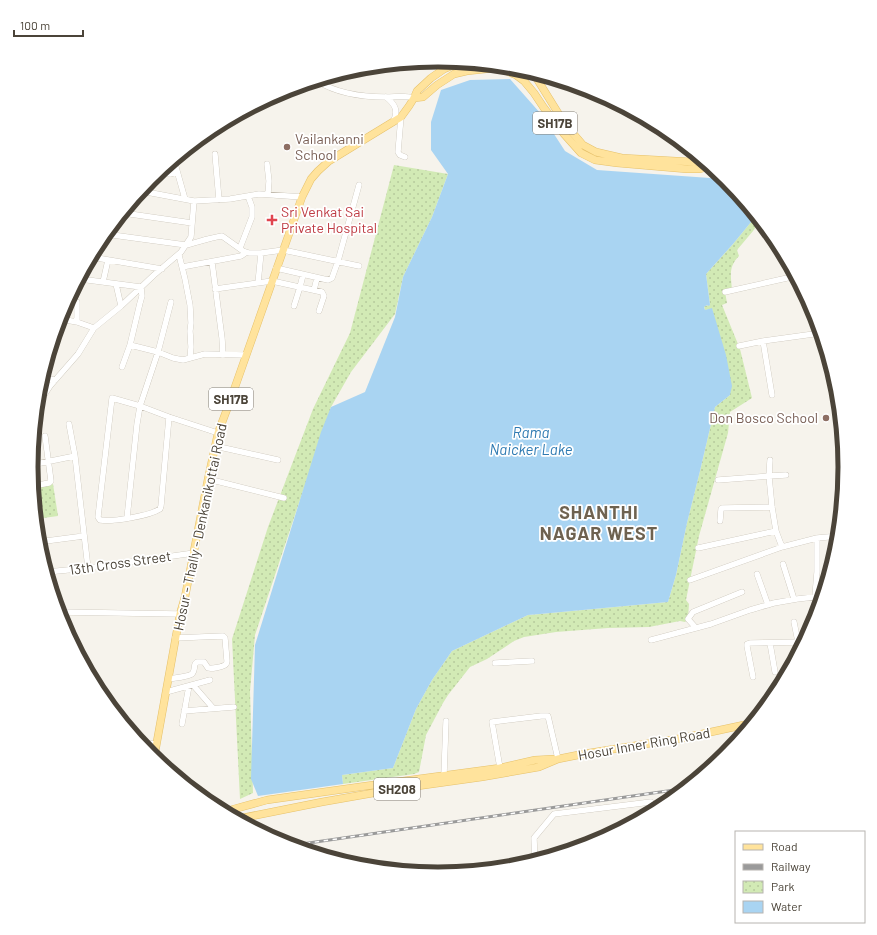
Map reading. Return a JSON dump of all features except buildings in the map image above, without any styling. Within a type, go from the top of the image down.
[{"type":"main road","name":"Hosur - Thally - Denkanikottai Road","points":[[155,751],[175,638],[185,597],[218,433],[302,197],[318,171],[347,150],[401,117],[414,98],[416,91],[431,78],[448,67]]},
{"type":"main road","name":"SH17B","points":[[414,98],[423,97],[437,85],[454,74],[483,69]]},
{"type":"main road","name":"SH17B","points":[[512,74],[524,81],[564,134],[581,153],[595,160],[687,169],[705,168]]},
{"type":"main road","name":"SH17B","points":[[538,80],[571,131],[583,145],[596,152],[622,158],[697,162]]},
{"type":"main road","name":"Hosur Inner Ring Road","points":[[231,810],[267,800],[500,768],[535,760],[558,759],[683,738],[746,725]]},
{"type":"main road","name":"Hosur Inner Ring Road","points":[[245,818],[322,802],[396,789],[482,778],[539,766],[558,759]]},
{"type":"street","points":[[324,84],[352,94],[370,97],[408,96],[414,98]]},
{"type":"street","points":[[386,97],[393,103],[396,111],[396,117],[393,122]]},
{"type":"street","points":[[401,117],[398,152],[405,158]]},
{"type":"street","points":[[215,154],[219,200]]},
{"type":"street","points":[[267,164],[269,172],[268,194]]},
{"type":"street","points":[[175,165],[185,199]]},
{"type":"street","points":[[167,173],[170,174],[177,172]]},
{"type":"street","points":[[276,268],[328,280],[332,278],[359,185]]},
{"type":"street","points":[[147,192],[194,201],[230,199],[259,194],[302,197]]},
{"type":"street","points":[[182,267],[241,256],[244,254],[241,250],[252,217],[252,207],[248,196]]},
{"type":"street","points":[[45,393],[78,354],[94,328],[182,252],[190,237],[194,201]]},
{"type":"street","points":[[129,214],[192,223]]},
{"type":"street","points":[[113,235],[186,245],[222,236],[241,250],[249,253],[283,250],[359,266]]},
{"type":"street","points":[[258,283],[261,253]]},
{"type":"street","points":[[179,255],[190,305],[192,323],[190,331],[190,358]]},
{"type":"street","points":[[97,258],[162,269]]},
{"type":"street","points":[[103,282],[108,260]]},
{"type":"street","points":[[212,262],[223,354]]},
{"type":"street","points":[[294,306],[303,275]]},
{"type":"street","points":[[725,292],[791,277]]},
{"type":"street","points":[[314,290],[317,278]]},
{"type":"street","points":[[85,280],[140,287]]},
{"type":"street","points":[[215,289],[272,281],[321,292],[324,296],[319,311]]},
{"type":"street","points":[[116,284],[121,306]]},
{"type":"street","points":[[122,367],[130,345],[142,296],[140,287]]},
{"type":"street","points":[[76,302],[77,322]]},
{"type":"street","points":[[127,518],[140,406],[158,352],[171,302]]},
{"type":"street","points":[[66,320],[94,328]]},
{"type":"street","points":[[739,346],[816,334]]},
{"type":"street","points":[[763,341],[772,395]]},
{"type":"street","points":[[130,345],[183,360],[205,354],[246,356]]},
{"type":"street","points":[[48,379],[55,380]]},
{"type":"street","points":[[169,417],[160,509],[151,513],[127,518],[100,520],[98,517],[112,398],[218,433]]},
{"type":"street","points":[[69,424],[75,456],[88,568]]},
{"type":"street","points":[[39,485],[50,482],[45,436]]},
{"type":"street","points":[[215,446],[278,460]]},
{"type":"street","points":[[38,464],[75,456]]},
{"type":"street","points":[[770,460],[769,476],[772,507],[776,532],[782,547]]},
{"type":"street","points":[[718,480],[786,475]]},
{"type":"street","points":[[208,479],[284,498]]},
{"type":"street","points":[[720,521],[722,508],[772,507]]},
{"type":"street","points":[[698,548],[776,532]]},
{"type":"street","points":[[45,541],[84,536]]},
{"type":"street","points":[[690,580],[782,547],[817,538],[833,537]]},
{"type":"street","points":[[816,603],[817,538]]},
{"type":"street","name":"13th Cross Street","points":[[52,571],[194,553]]},
{"type":"street","points":[[783,564],[794,599]]},
{"type":"street","points":[[757,574],[768,605]]},
{"type":"street","points":[[696,628],[688,619],[693,612],[742,592]]},
{"type":"street","points":[[650,640],[711,624],[768,605],[815,596]]},
{"type":"street","points":[[65,612],[180,614]]},
{"type":"street","points":[[753,677],[747,646],[748,644],[798,642],[794,622]]},
{"type":"street","points":[[168,679],[192,674],[197,662],[204,662],[210,669],[227,664],[225,638],[223,636],[175,638]]},
{"type":"street","points":[[770,643],[775,672]]},
{"type":"street","points":[[495,663],[532,661]]},
{"type":"street","points":[[166,692],[210,680]]},
{"type":"street","points":[[191,685],[213,708]]},
{"type":"street","points":[[182,724],[191,685]]},
{"type":"street","points":[[184,711],[234,707]]},
{"type":"street","points":[[500,768],[492,722],[548,716],[558,759]]},
{"type":"street","points":[[444,775],[446,721]]},
{"type":"street","points":[[147,743],[156,744]]},
{"type":"street","points":[[535,856],[534,838],[554,814],[651,802],[654,805]]},
{"type":"green space","points":[[394,165],[448,174],[432,217],[403,277],[395,314],[351,372],[331,407],[255,635],[250,691],[253,793],[240,799],[232,639],[268,527],[313,409],[350,333]]},
{"type":"green space","points":[[753,220],[757,225],[737,250],[739,256],[733,264],[731,272],[732,290],[725,292],[727,303],[722,305],[740,349],[752,398],[730,412],[728,433],[699,536],[690,580],[686,600],[689,604],[688,618],[685,622],[680,621],[649,627],[608,628],[556,632],[524,637],[514,641],[487,659],[470,667],[448,695],[426,735],[419,772],[343,784],[342,775],[393,768],[416,709],[432,680],[452,651],[528,615],[668,602],[676,575],[715,407],[730,395],[712,309],[705,310],[704,306],[710,305],[706,274]]},
{"type":"green space","points":[[53,484],[58,516],[41,518],[39,488]]},
{"type":"water","name":"Rama Naicker Lake","points":[[510,79],[541,114],[565,151],[597,170],[710,178],[714,177],[740,203],[753,220],[706,274],[710,305],[704,307],[705,310],[712,308],[726,355],[732,386],[730,395],[715,407],[676,575],[668,602],[528,615],[452,651],[432,680],[416,709],[393,768],[342,775],[343,784],[258,796],[251,779],[255,645],[321,432],[331,407],[365,392],[395,317],[403,277],[432,217],[448,174],[431,150],[431,122],[441,90],[470,80]]},
{"type":"railway","points":[[302,844],[676,790]]},
{"type":"place","name":"Vailankanni School","points":[[287,147]]},
{"type":"place","name":"Sri Venkat Sai Private Hospital","points":[[272,220]]},
{"type":"place","name":"Don Bosco School","points":[[826,418]]},
{"type":"district","name":"SHANTHI NAGAR WEST","points":[[599,523]]}]
